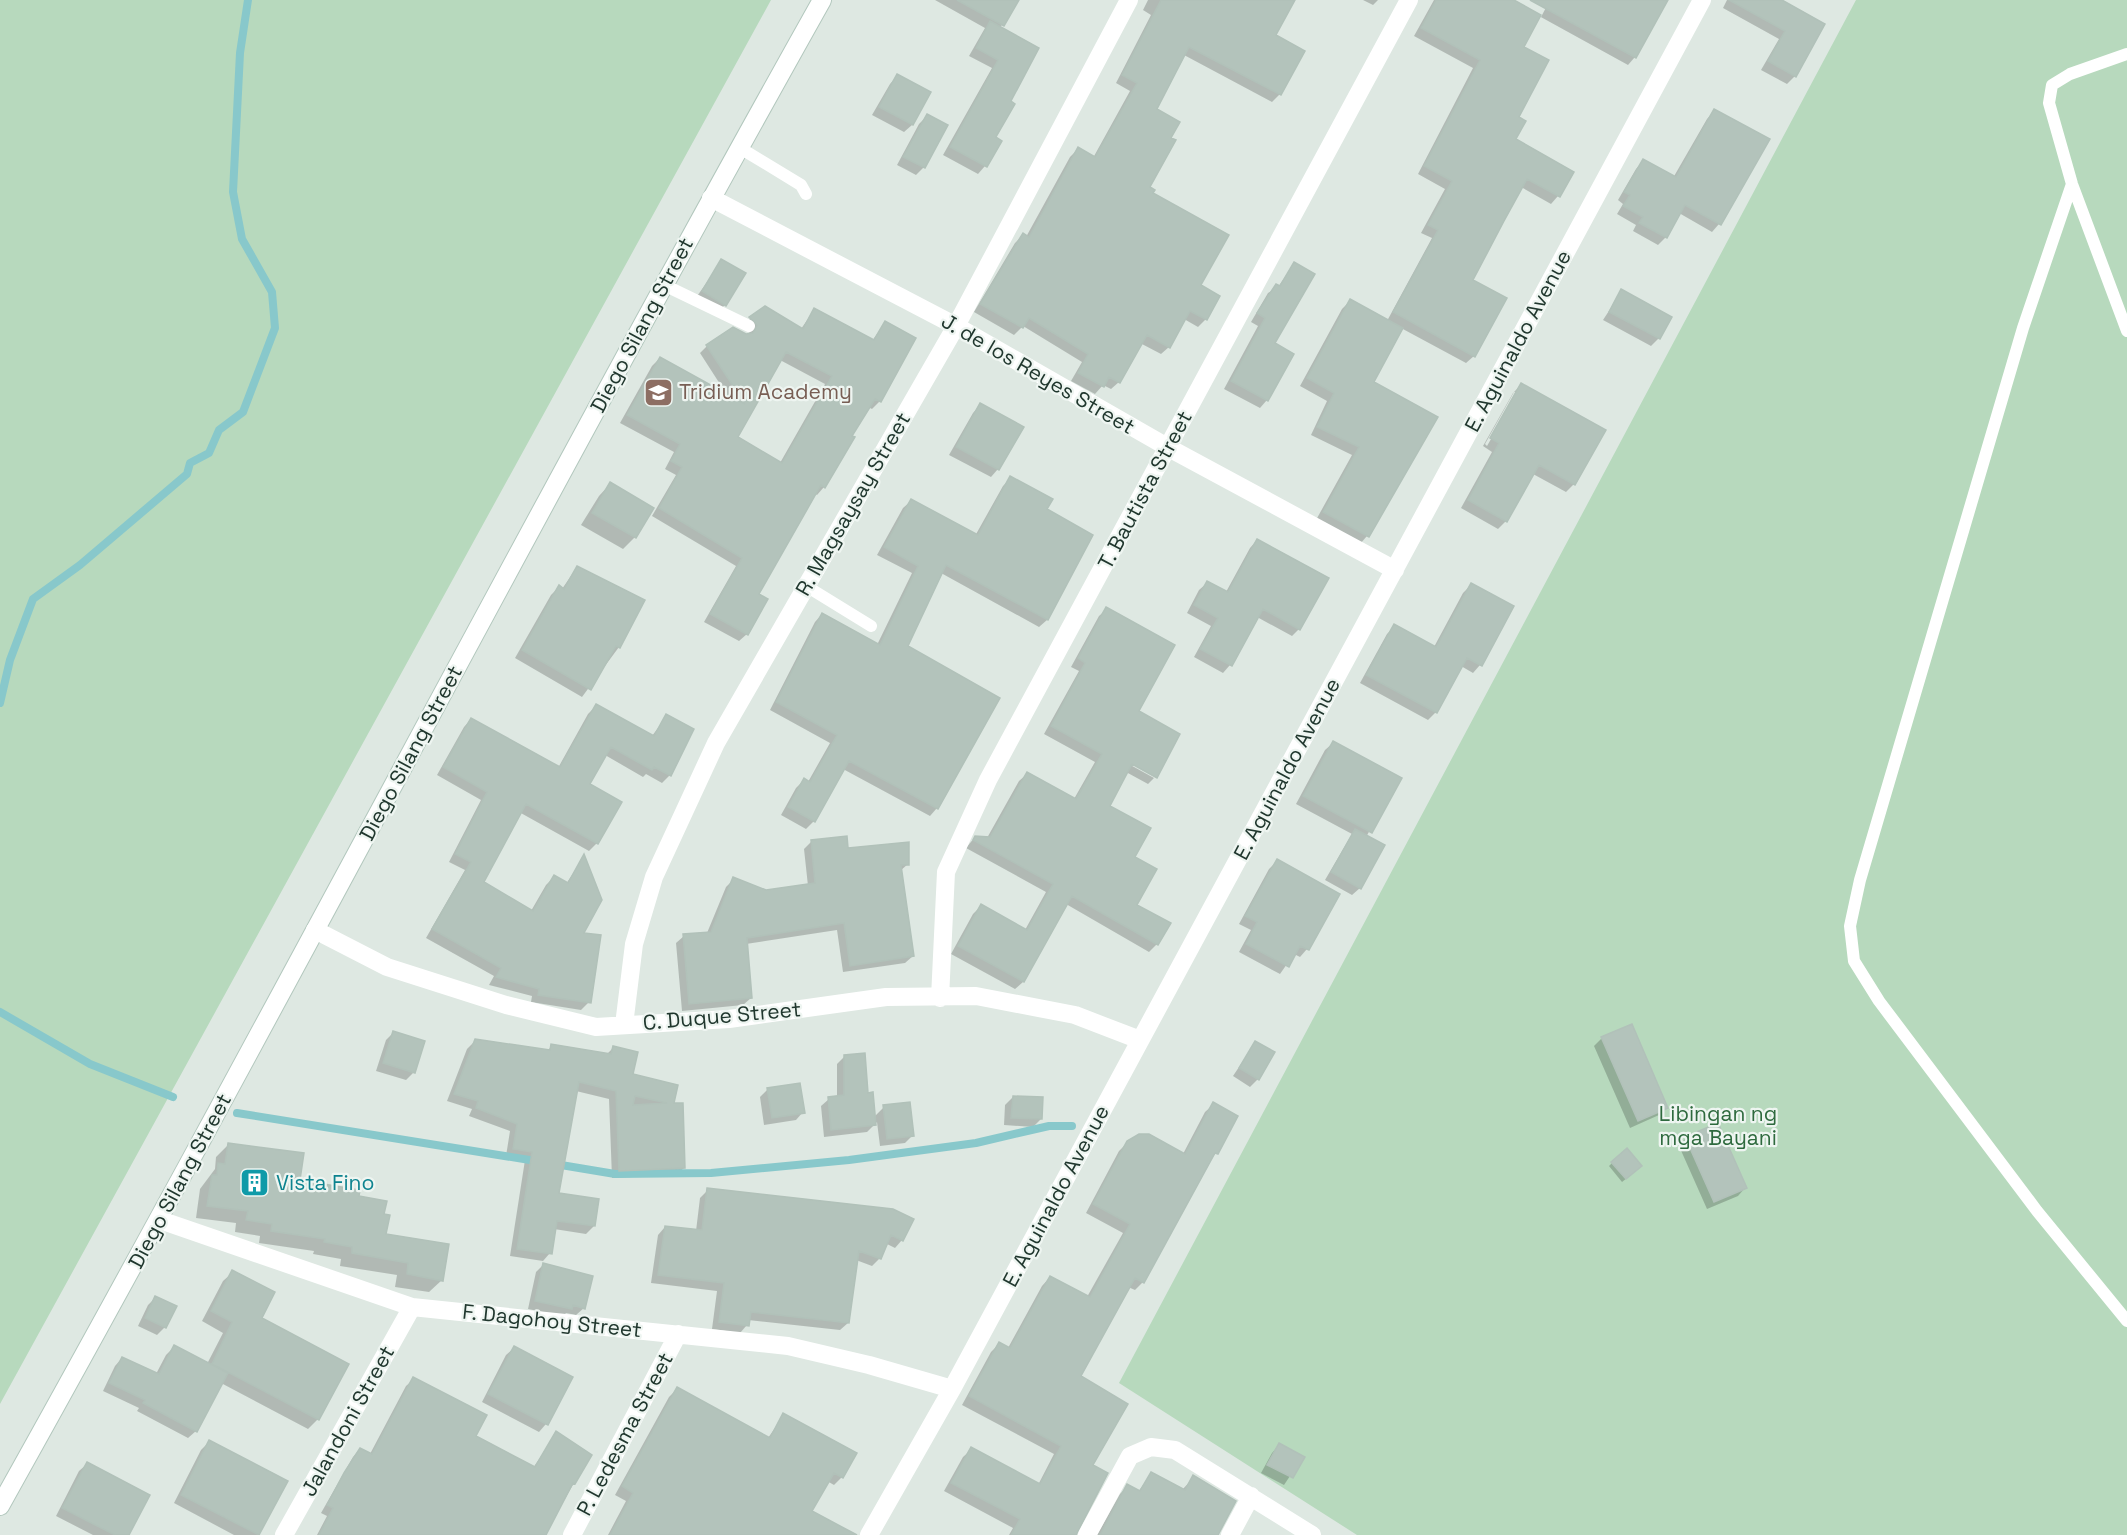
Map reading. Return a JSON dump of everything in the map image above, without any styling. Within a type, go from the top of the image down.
[{"type":"street","name":"Diego Silang Street","points":[[0,1506],[160,1220],[711,198],[822,0]]},
{"type":"street","name":"R. Magsaysay Street","points":[[624,1025],[634,944],[654,877],[716,743],[956,326],[1129,0]]},
{"type":"street","name":"T. Bautista Street","points":[[940,998],[946,872],[988,780],[1409,0]]},
{"type":"street","name":"E. Aguinaldo Avenue","points":[[869,1535],[952,1389],[1701,0]]},
{"type":"street","name":"J. de los Reyes Street","points":[[711,198],[956,326],[1169,448],[1395,570]]},
{"type":"street","name":"C. Duque Street","points":[[315,930],[387,967],[506,1005],[596,1027],[729,1019],[886,997],[976,996],[1075,1015],[1140,1041]]},
{"type":"street","name":"F. Dagohoy Street","points":[[160,1220],[412,1307],[788,1346],[869,1365],[952,1389]]},
{"type":"street","name":"Jalandoni Street","points":[[284,1535],[412,1307]]},
{"type":"street","name":"P. Ledesma Street","points":[[572,1535],[678,1334]]},
{"type":"street","points":[[1087,1535],[1130,1456],[1151,1447],[1175,1450],[1312,1535]]},
{"type":"street","points":[[1230,1535],[1251,1496]]},
{"type":"lane","points":[[2127,54],[2070,74],[2052,85],[2049,103],[2072,184],[2127,331]]},
{"type":"lane","points":[[740,148],[801,185],[806,194]]},
{"type":"lane","points":[[2072,184],[2024,328],[1860,880],[1850,926],[1854,961],[1879,1001],[2037,1211],[2127,1321]]},
{"type":"lane","points":[[664,285],[749,326]]},
{"type":"lane","points":[[806,586],[871,626]]},
{"type":"green space","points":[[0,0],[771,0],[0,1404]]},
{"type":"green space","name":"Libingan ng mga Bayani","points":[[1856,0],[2127,0],[2127,1535],[1357,1535],[1119,1383]]},
{"type":"building","points":[[957,0],[1019,0],[1004,26]]},
{"type":"building","points":[[1161,0],[1295,0],[1276,35],[1305,51],[1281,95],[1189,47],[1157,109],[1180,122],[1171,138],[1176,140],[1150,187],[1155,190],[1153,193],[1229,235],[1201,285],[1220,296],[1207,320],[1190,311],[1170,348],[1147,335],[1120,383],[1109,377],[1104,387],[1078,373],[1088,354],[1029,318],[1023,328],[980,304],[1023,233],[1029,237],[1078,147],[1095,157],[1137,83],[1122,75]]},
{"type":"building","points":[[1436,0],[1514,0],[1541,15],[1524,47],[1549,60],[1519,117],[1526,121],[1516,139],[1574,172],[1560,197],[1527,179],[1504,221],[1473,280],[1507,298],[1475,357],[1393,312],[1438,230],[1428,225],[1452,181],[1424,166],[1480,60],[1421,28]]},
{"type":"building","points":[[1530,0],[1668,0],[1636,58]]},
{"type":"building","points":[[1729,0],[1782,0],[1825,24],[1796,77],[1768,61],[1785,31]]},
{"type":"building","points":[[990,21],[1039,48],[1011,101],[1015,104],[996,137],[1002,141],[987,167],[950,147],[998,60],[976,48]]},
{"type":"building","points":[[897,74],[931,92],[913,125],[879,107]]},
{"type":"building","points":[[1714,109],[1770,139],[1721,225],[1685,205],[1667,238],[1639,223],[1643,217],[1623,206],[1630,195],[1624,192],[1643,159],[1676,177]]},
{"type":"building","points":[[927,114],[948,125],[925,168],[903,157]]},
{"type":"building","points":[[721,259],[746,273],[726,306],[702,291]]},
{"type":"building","points":[[1294,262],[1315,274],[1275,343],[1294,354],[1268,401],[1231,381],[1265,318],[1257,313],[1276,284],[1280,286]]},
{"type":"building","points":[[1621,289],[1672,317],[1660,339],[1609,312]]},
{"type":"building","points":[[1350,299],[1403,328],[1374,382],[1438,417],[1369,537],[1323,512],[1359,447],[1317,427],[1334,393],[1307,378]]},
{"type":"building","points":[[765,306],[803,329],[814,308],[874,340],[885,321],[916,338],[881,402],[875,399],[852,436],[855,437],[825,488],[821,485],[759,594],[768,599],[748,635],[710,614],[742,558],[659,508],[682,467],[671,461],[680,444],[627,415],[660,357],[745,404],[706,345],[733,327],[746,334],[753,333],[757,325],[749,317]],"holes":[[[786,352],[832,376],[782,463],[738,437]]]},
{"type":"building","points":[[1521,383],[1606,430],[1575,485],[1539,465],[1507,522],[1468,500],[1499,443],[1490,438]]},
{"type":"building","points":[[980,403],[1024,427],[999,470],[956,447]]},
{"type":"building","points":[[1010,476],[1053,499],[1047,509],[1093,535],[1048,620],[946,565],[908,646],[1000,698],[938,809],[849,761],[815,822],[788,807],[804,778],[810,782],[837,735],[776,702],[822,613],[880,645],[918,566],[884,547],[911,499],[978,535]]},
{"type":"building","points":[[610,482],[654,508],[636,538],[592,513]]},
{"type":"building","points":[[1257,539],[1329,578],[1300,630],[1263,609],[1232,666],[1200,649],[1218,618],[1194,605],[1207,581],[1228,592]]},
{"type":"building","points":[[577,566],[645,600],[620,648],[616,646],[591,690],[522,650],[559,585],[564,589]]},
{"type":"building","points":[[1471,583],[1514,606],[1482,666],[1467,658],[1437,713],[1366,675],[1394,624],[1436,647]]},
{"type":"building","points":[[1106,607],[1175,645],[1139,711],[1180,734],[1157,778],[1132,764],[1110,806],[1151,828],[1135,857],[1157,869],[1137,905],[1171,923],[1158,945],[1072,896],[1024,982],[958,946],[981,904],[1027,930],[1053,884],[973,840],[975,836],[990,837],[1027,772],[1076,799],[1102,754],[1051,726],[1085,663],[1078,658]]},
{"type":"building","points":[[596,704],[654,736],[666,714],[694,729],[671,776],[654,767],[652,770],[611,747],[590,784],[622,802],[598,844],[526,804],[484,882],[533,911],[554,875],[568,883],[584,854],[602,900],[584,933],[601,935],[591,1003],[538,995],[539,989],[496,977],[501,968],[432,929],[471,862],[455,854],[487,792],[443,767],[471,718],[560,767]]},
{"type":"building","points":[[1333,741],[1402,778],[1372,833],[1303,796]]},
{"type":"building","points":[[1355,829],[1385,845],[1361,889],[1331,872]]},
{"type":"building","points":[[847,836],[848,848],[909,842],[909,865],[901,865],[914,956],[850,966],[844,923],[747,938],[752,998],[689,1004],[683,934],[711,932],[733,877],[766,890],[815,883],[811,840]]},
{"type":"building","points":[[1277,859],[1340,894],[1309,950],[1300,946],[1289,967],[1246,944],[1257,922],[1245,916]]},
{"type":"building","points":[[1632,1024],[1668,1108],[1638,1121],[1601,1037]]},
{"type":"building","points":[[393,1031],[425,1041],[415,1073],[383,1063]]},
{"type":"building","points":[[475,1039],[550,1050],[551,1044],[611,1054],[613,1046],[638,1052],[633,1074],[678,1085],[674,1103],[683,1103],[685,1168],[619,1171],[616,1091],[579,1082],[559,1193],[599,1199],[595,1226],[557,1221],[552,1254],[517,1249],[532,1152],[513,1149],[517,1124],[476,1108],[478,1101],[454,1094]],"holes":[[[635,1096],[667,1103],[633,1105]]]},
{"type":"building","points":[[1255,1041],[1275,1052],[1259,1080],[1239,1068]]},
{"type":"building","points":[[865,1053],[868,1093],[873,1092],[876,1125],[831,1130],[828,1097],[844,1095],[844,1055]]},
{"type":"building","points":[[800,1083],[805,1113],[772,1118],[767,1088]]},
{"type":"building","points":[[1013,1096],[1043,1097],[1042,1119],[1011,1118]]},
{"type":"building","points":[[910,1102],[914,1136],[887,1139],[883,1105]]},
{"type":"building","points":[[1213,1102],[1238,1116],[1218,1154],[1215,1153],[1144,1283],[1135,1278],[1081,1376],[1128,1404],[1093,1465],[1108,1473],[1076,1535],[1011,1535],[1020,1519],[951,1483],[971,1447],[1040,1484],[1061,1446],[969,1396],[999,1342],[1010,1348],[1050,1276],[1090,1297],[1130,1224],[1093,1204],[1127,1141],[1139,1134],[1149,1134],[1185,1154]]},
{"type":"building","points":[[1718,1123],[1747,1188],[1714,1202],[1685,1137]]},
{"type":"building","points":[[228,1143],[304,1153],[300,1180],[360,1190],[359,1196],[387,1201],[384,1214],[390,1215],[386,1234],[449,1244],[443,1281],[407,1274],[408,1263],[352,1253],[352,1247],[324,1242],[325,1239],[271,1231],[272,1224],[246,1220],[248,1211],[207,1206],[212,1175],[217,1175],[218,1163],[225,1164]]},
{"type":"building","points":[[1627,1148],[1642,1166],[1626,1179],[1611,1162]]},
{"type":"building","points":[[707,1188],[893,1209],[914,1219],[903,1241],[891,1235],[881,1259],[859,1251],[849,1323],[751,1312],[749,1326],[719,1322],[724,1283],[658,1275],[665,1226],[702,1230]]},
{"type":"building","points":[[543,1263],[593,1276],[585,1309],[573,1305],[572,1309],[535,1301]]},
{"type":"building","points":[[232,1270],[275,1292],[262,1318],[349,1364],[319,1420],[212,1364],[232,1322],[211,1311]]},
{"type":"building","points":[[155,1296],[177,1306],[166,1328],[145,1318]]},
{"type":"building","points":[[174,1345],[228,1373],[197,1432],[143,1403],[145,1400],[109,1383],[122,1357],[159,1374]]},
{"type":"building","points":[[514,1346],[573,1377],[548,1425],[488,1394]]},
{"type":"building","points":[[413,1377],[487,1415],[476,1436],[535,1467],[556,1431],[592,1455],[575,1484],[573,1483],[546,1535],[319,1535],[333,1508],[327,1505],[344,1473],[360,1448],[372,1454]]},
{"type":"building","points":[[677,1387],[770,1438],[783,1413],[857,1453],[843,1478],[834,1473],[812,1511],[857,1535],[610,1535],[633,1493],[622,1486]]},
{"type":"building","points":[[209,1440],[288,1481],[259,1535],[181,1495]]},
{"type":"building","points":[[1279,1443],[1305,1457],[1293,1478],[1267,1465]]},
{"type":"building","points":[[87,1462],[150,1495],[129,1535],[115,1535],[62,1508]]},
{"type":"building","points":[[1151,1472],[1185,1490],[1193,1475],[1236,1501],[1218,1535],[1100,1535],[1127,1484],[1140,1491]]},
{"type":"waterway","points":[[0,703],[10,660],[33,599],[80,565],[187,474],[190,463],[209,453],[219,430],[243,412],[275,328],[272,292],[242,239],[233,192],[240,53],[248,0]]},
{"type":"waterway","points":[[0,1012],[90,1064],[173,1097]]},
{"type":"waterway","points":[[237,1113],[542,1162]]},
{"type":"waterway","points":[[555,1164],[615,1174],[711,1173],[849,1160],[976,1143],[1049,1126],[1072,1126]]},
{"type":"place","name":"Tridium Academy","points":[[658,392]]},
{"type":"place","name":"Vista Fino","points":[[255,1183]]}]
